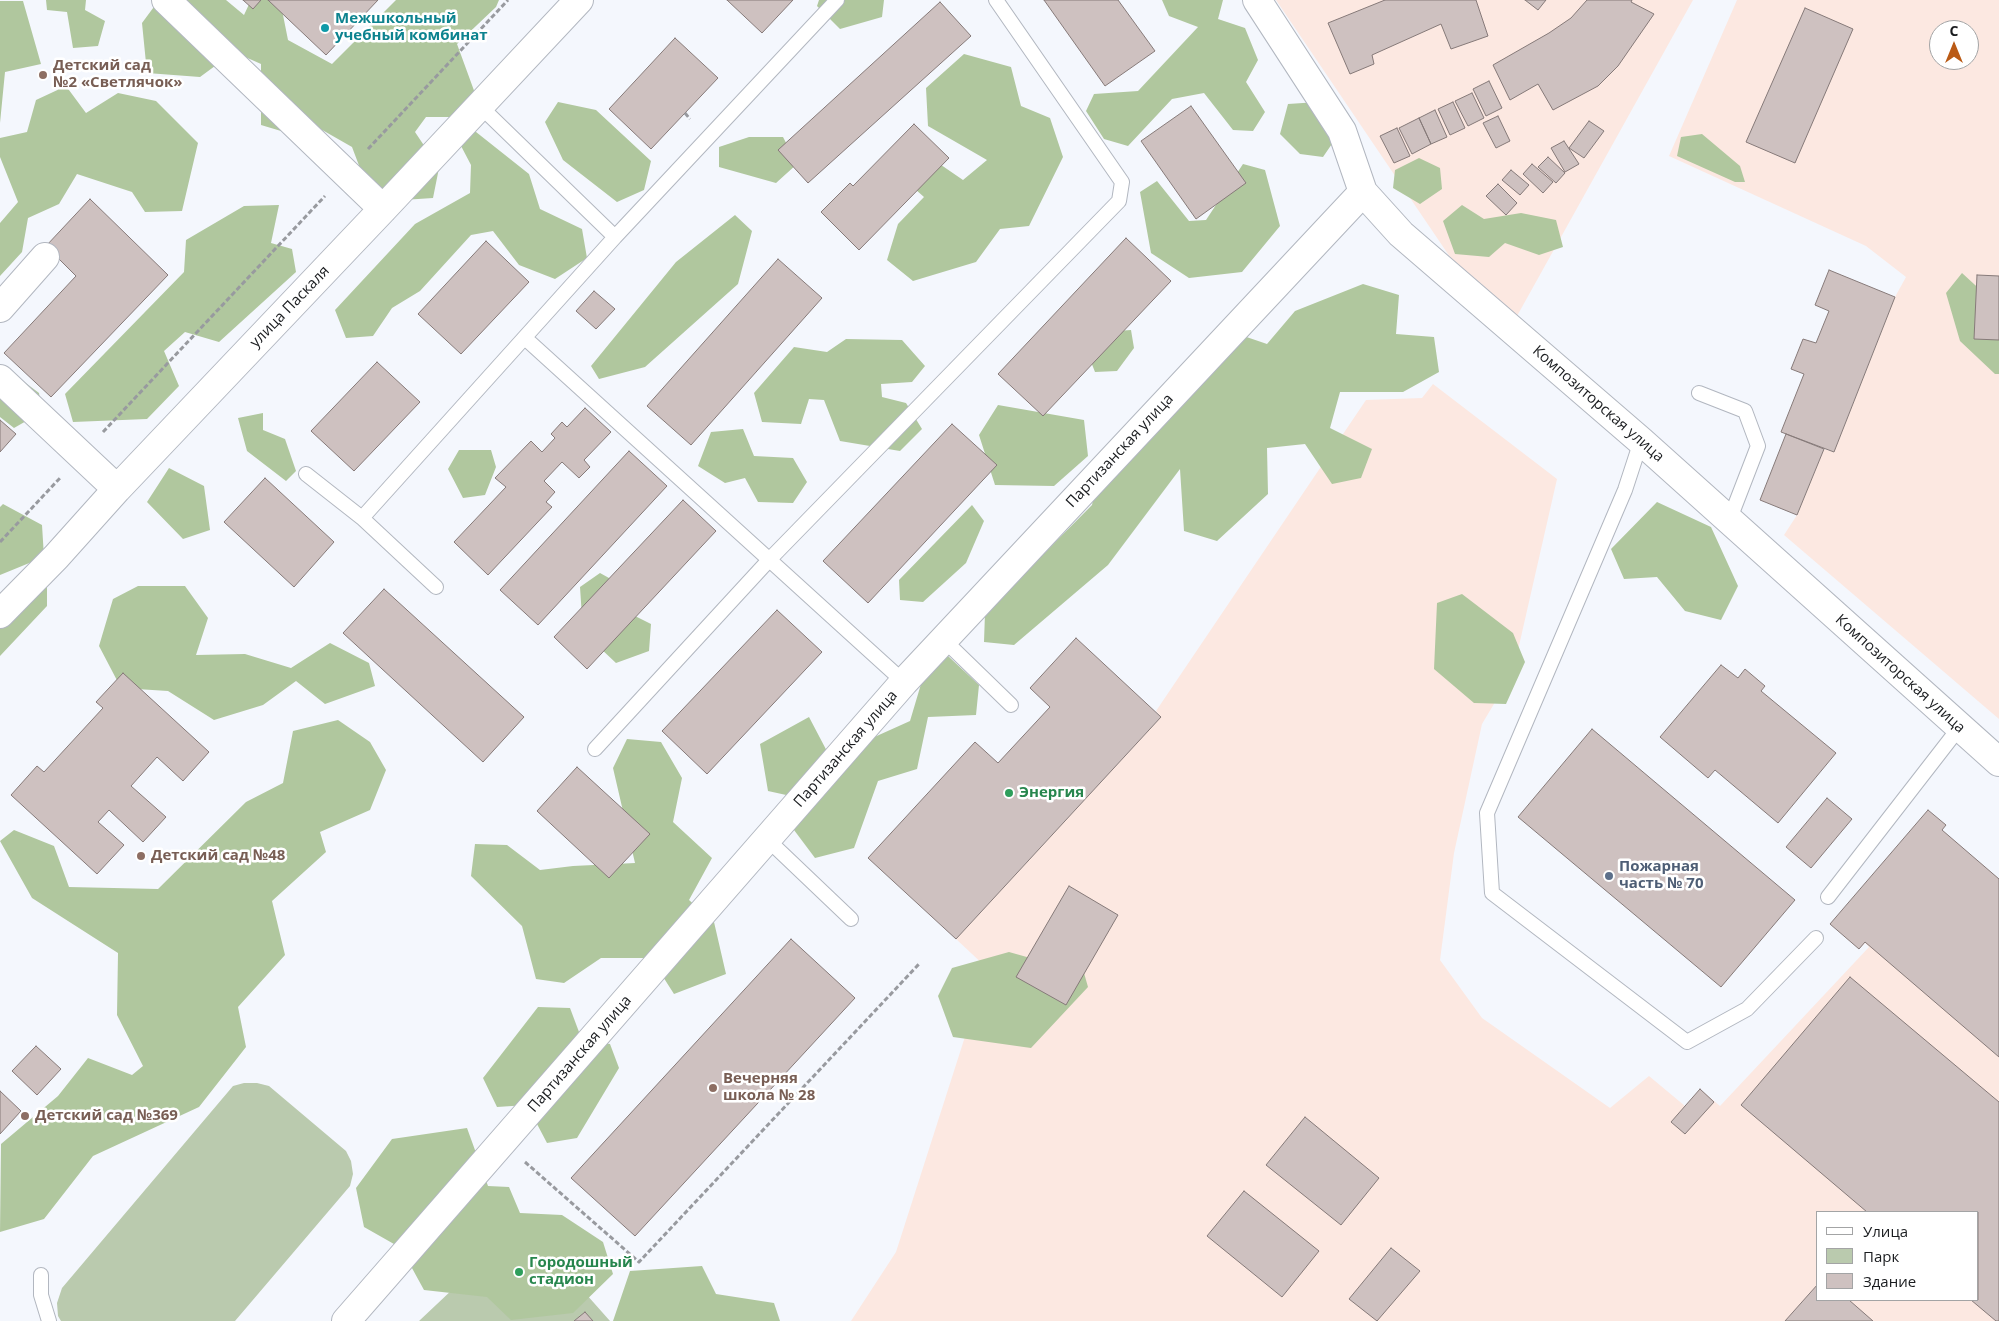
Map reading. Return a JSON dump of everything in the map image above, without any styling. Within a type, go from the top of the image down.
[{"type":"street","points":[[166,0],[383,210]]},
{"type":"street","name":"улица Паскаля","points":[[0,614],[56,557],[117,489],[580,0]]},
{"type":"street","name":"Композиторская улица","points":[[1257,0],[1342,131],[1363,192],[1401,234],[1641,441],[1999,762]]},
{"type":"street","name":"Партизанская улица","points":[[346,1321],[904,682],[1363,192]]},
{"type":"street","points":[[0,308],[45,258]]},
{"type":"street","points":[[0,380],[117,489]]},
{"type":"lane","points":[[362,518],[614,237],[837,0]]},
{"type":"lane","points":[[595,749],[769,560],[1119,201],[1122,182],[996,0]]},
{"type":"lane","points":[[480,106],[614,237]]},
{"type":"lane","points":[[525,338],[904,682]]},
{"type":"lane","points":[[1699,392],[1745,411],[1758,446],[1729,520]]},
{"type":"lane","points":[[1641,441],[1626,490],[1487,813],[1492,893],[1687,1042],[1747,1009],[1816,938]]},
{"type":"lane","points":[[306,474],[362,518],[436,587]]},
{"type":"lane","points":[[944,640],[1011,705]]},
{"type":"lane","points":[[1828,897],[1959,728]]},
{"type":"lane","points":[[767,839],[851,919]]},
{"type":"lane","points":[[41,1275],[41,1295],[49,1321]]},
{"type":"path","points":[[0,542],[508,0]]},
{"type":"path","points":[[502,1142],[639,1262],[918,964]]},
{"type":"shaded area","points":[[1276,0],[1693,0],[1517,316],[1450,257]]},
{"type":"shaded area","points":[[1737,0],[1999,0],[1999,719],[1784,535],[1797,515],[1824,449],[1834,452],[1895,297],[1906,277],[1866,246],[1669,156]]},
{"type":"shaded area","points":[[1433,384],[1557,479],[1513,672],[1482,724],[1454,853],[1440,960],[1482,1018],[1610,1108],[1649,1076],[1685,1106],[1700,1089],[1720,1106],[1869,947],[1865,943],[1859,949],[1830,924],[1942,830],[1999,879],[1999,1321],[851,1321],[896,1252],[987,968],[956,939],[1161,717],[1156,711],[1366,400],[1422,398]]},
{"type":"green space","points":[[46,0],[86,0],[85,10],[105,21],[98,46],[73,48],[67,12],[47,10]]},
{"type":"green space","points":[[159,0],[226,0],[244,15],[251,0],[280,0],[288,40],[332,64],[396,0],[499,0],[496,7],[457,44],[476,96],[456,117],[426,117],[415,132],[439,168],[433,198],[403,200],[366,184],[352,147],[310,123],[281,131],[261,125],[261,64],[234,52],[200,77],[147,73],[142,23]]},
{"type":"green space","points":[[819,0],[884,0],[882,17],[840,29],[817,6]]},
{"type":"green space","points":[[1162,0],[1223,0],[1218,19],[1245,28],[1258,60],[1246,82],[1265,112],[1253,131],[1233,130],[1204,93],[1172,99],[1128,146],[1104,139],[1086,111],[1094,94],[1138,91],[1198,27],[1169,16]]},
{"type":"green space","points":[[0,1],[23,1],[41,64],[5,72],[0,123]]},
{"type":"green space","points":[[964,54],[1011,67],[1021,106],[1050,118],[1063,157],[1029,226],[1000,229],[976,262],[913,281],[887,260],[898,224],[924,197],[907,182],[928,156],[963,180],[987,160],[928,126],[926,88]]},
{"type":"green space","points":[[66,86],[86,113],[118,93],[156,101],[198,143],[182,211],[145,212],[132,192],[77,174],[59,204],[28,218],[22,252],[0,276],[0,223],[18,202],[0,157],[0,138],[27,132],[36,100]]},
{"type":"green space","points":[[558,102],[596,110],[651,161],[644,190],[617,202],[563,160],[545,122]]},
{"type":"green space","points":[[1318,102],[1336,138],[1323,157],[1300,154],[1280,134],[1288,104]]},
{"type":"green space","points":[[471,128],[529,174],[540,209],[582,229],[587,258],[555,279],[519,265],[493,231],[471,235],[420,291],[392,308],[373,336],[346,338],[335,310],[415,224],[470,193],[471,165],[460,144]]},
{"type":"green space","points":[[1702,134],[1740,166],[1745,182],[1735,182],[1677,156],[1681,137]]},
{"type":"green space","points":[[749,137],[783,137],[797,164],[776,183],[719,167],[719,147]]},
{"type":"green space","points":[[1419,158],[1440,168],[1442,189],[1420,204],[1393,188],[1395,170]]},
{"type":"green space","points":[[1243,164],[1265,170],[1280,226],[1242,272],[1189,278],[1151,253],[1140,192],[1157,181],[1189,221],[1206,220]]},
{"type":"green space","points":[[279,205],[271,243],[292,249],[296,272],[219,342],[185,332],[164,351],[179,386],[147,419],[73,422],[65,394],[184,272],[186,240],[244,206]]},
{"type":"green space","points":[[1462,205],[1484,219],[1521,213],[1556,220],[1563,247],[1539,255],[1505,243],[1489,257],[1455,254],[1443,221]]},
{"type":"green space","points":[[735,215],[752,231],[738,284],[645,367],[599,379],[591,366],[676,262]]},
{"type":"green space","points":[[1962,273],[1999,307],[1999,374],[1995,374],[1960,341],[1946,293]]},
{"type":"green space","points":[[1363,284],[1399,295],[1396,334],[1434,337],[1439,372],[1403,392],[1340,392],[1330,428],[1372,449],[1361,478],[1332,484],[1305,444],[1267,448],[1268,494],[1217,541],[1184,531],[1180,469],[1108,565],[1014,645],[984,642],[985,613],[1092,505],[1100,465],[1223,329],[1267,344],[1295,311]]},
{"type":"green space","points":[[1131,330],[1134,348],[1117,371],[1095,372],[1086,349],[1103,332]]},
{"type":"green space","points":[[846,339],[902,340],[925,366],[912,382],[881,384],[882,397],[906,403],[922,429],[900,451],[840,441],[824,400],[809,399],[801,424],[762,422],[754,393],[794,347],[827,352]]},
{"type":"green space","points":[[7,369],[39,393],[42,412],[14,428],[0,417],[0,374]]},
{"type":"green space","points":[[998,405],[1084,420],[1088,456],[1054,486],[995,485],[979,435]]},
{"type":"green space","points":[[263,413],[263,430],[285,439],[296,471],[286,481],[247,451],[238,418]]},
{"type":"green space","points":[[743,429],[754,456],[793,458],[807,482],[793,503],[758,502],[745,478],[725,483],[698,466],[711,432]]},
{"type":"green space","points":[[459,450],[491,450],[496,467],[485,495],[463,498],[448,469]]},
{"type":"green space","points":[[169,468],[204,486],[210,530],[183,539],[147,502]]},
{"type":"green space","points":[[1657,502],[1711,527],[1738,586],[1721,620],[1685,611],[1657,577],[1624,579],[1611,549]]},
{"type":"green space","points":[[3,504],[42,525],[44,557],[0,575],[0,507]]},
{"type":"green space","points":[[972,505],[984,521],[966,563],[923,602],[900,600],[899,580]]},
{"type":"green space","points":[[600,573],[618,583],[623,610],[651,624],[649,651],[616,663],[583,632],[580,587]]},
{"type":"green space","points":[[47,581],[47,606],[0,656],[0,599]]},
{"type":"green space","points":[[138,586],[185,586],[208,618],[196,655],[245,654],[291,668],[330,643],[369,663],[375,686],[325,704],[296,681],[263,705],[214,720],[168,691],[121,688],[99,646],[113,599]]},
{"type":"green space","points":[[1462,594],[1513,633],[1525,662],[1506,704],[1474,703],[1434,669],[1437,603]]},
{"type":"green space","points":[[948,656],[979,685],[976,715],[928,717],[917,769],[878,781],[854,848],[815,858],[791,826],[809,800],[768,791],[760,744],[809,717],[830,757],[910,721],[924,674]]},
{"type":"green space","points":[[338,720],[370,742],[386,770],[370,810],[320,832],[326,852],[272,901],[285,955],[238,1007],[246,1047],[199,1107],[93,1156],[44,1219],[0,1232],[1,1144],[58,1096],[88,1058],[132,1075],[143,1066],[117,1015],[118,953],[32,898],[0,841],[14,830],[54,846],[69,887],[158,889],[246,802],[283,783],[293,731]]},
{"type":"green space","points":[[627,739],[661,742],[682,778],[673,822],[712,858],[689,900],[714,922],[726,974],[674,994],[651,958],[601,958],[564,983],[536,979],[522,926],[471,876],[475,844],[507,845],[540,870],[573,866],[635,863],[613,768]]},
{"type":"green space","points":[[1076,945],[1088,987],[1031,1048],[953,1037],[938,996],[952,968],[1009,952],[1041,961]]},
{"type":"green space","points":[[538,1007],[570,1008],[582,1040],[610,1044],[619,1068],[577,1138],[547,1143],[527,1105],[497,1107],[483,1078]]},
{"type":"green space","points":[[244,1083],[257,1083],[269,1086],[346,1151],[351,1161],[353,1174],[350,1186],[235,1321],[61,1321],[58,1316],[57,1303],[62,1288],[233,1086]]},
{"type":"green space","points":[[467,1128],[488,1186],[509,1187],[520,1213],[562,1215],[603,1242],[613,1274],[573,1313],[511,1320],[487,1297],[424,1290],[401,1248],[364,1227],[356,1188],[392,1139]]},
{"type":"green space","name":"Городошный стадион","points":[[523,1223],[610,1321],[419,1321]]},
{"type":"green space","points":[[702,1266],[716,1294],[774,1303],[780,1321],[613,1321],[630,1271]]},
{"type":"building","points":[[243,0],[261,0],[253,9]]},
{"type":"building","name":"Межшкольный учебный комбинат","points":[[268,0],[378,0],[326,55]]},
{"type":"building","points":[[727,0],[793,0],[762,33]]},
{"type":"building","points":[[1044,0],[1118,0],[1155,51],[1105,86]]},
{"type":"building","points":[[1385,0],[1476,0],[1488,36],[1451,49],[1441,24],[1372,55],[1374,64],[1350,74],[1328,23]]},
{"type":"building","points":[[1525,0],[1546,0],[1538,10]]},
{"type":"building","points":[[1587,0],[1632,0],[1631,2],[1654,14],[1618,66],[1598,86],[1553,110],[1538,84],[1510,100],[1493,65],[1571,18]]},
{"type":"building","points":[[940,2],[971,36],[808,183],[778,150]]},
{"type":"building","points":[[1805,8],[1853,29],[1795,163],[1746,142]]},
{"type":"building","points":[[675,38],[718,78],[651,149],[609,109]]},
{"type":"building","points":[[1489,81],[1502,108],[1486,116],[1473,89]]},
{"type":"building","points":[[1472,93],[1484,118],[1468,126],[1455,101]]},
{"type":"building","points":[[1453,102],[1465,128],[1450,135],[1438,109]]},
{"type":"building","points":[[1191,106],[1246,183],[1196,219],[1141,141]]},
{"type":"building","points":[[1435,110],[1447,137],[1431,144],[1419,118]]},
{"type":"building","points":[[1498,116],[1510,141],[1496,148],[1483,123]]},
{"type":"building","points":[[1419,118],[1431,144],[1412,154],[1399,128]]},
{"type":"building","points":[[1589,121],[1604,131],[1584,158],[1569,148]]},
{"type":"building","points":[[914,124],[949,158],[859,250],[821,212],[850,183],[853,186]]},
{"type":"building","points":[[1397,128],[1410,156],[1394,163],[1380,136]]},
{"type":"building","points":[[1564,141],[1579,164],[1565,172],[1551,148]]},
{"type":"building","points":[[1548,157],[1565,173],[1556,183],[1538,167]]},
{"type":"building","points":[[1532,164],[1553,182],[1543,193],[1523,174]]},
{"type":"building","points":[[1511,170],[1529,185],[1520,195],[1502,180]]},
{"type":"building","points":[[1498,184],[1517,203],[1506,215],[1486,196]]},
{"type":"building","points":[[90,199],[168,275],[51,397],[4,353],[76,276],[46,246]]},
{"type":"building","points":[[1126,238],[1171,281],[1043,416],[998,374]]},
{"type":"building","points":[[486,241],[529,282],[461,354],[418,314]]},
{"type":"building","points":[[778,259],[822,298],[691,445],[647,406]]},
{"type":"building","points":[[1829,270],[1895,297],[1834,452],[1781,432],[1804,374],[1791,369],[1803,339],[1816,343],[1829,311],[1815,305]]},
{"type":"building","points":[[1977,275],[1999,276],[1999,340],[1974,339]]},
{"type":"building","points":[[594,291],[615,309],[596,329],[576,311]]},
{"type":"building","points":[[377,362],[420,402],[354,471],[311,431]]},
{"type":"building","points":[[585,408],[611,432],[584,460],[590,467],[579,478],[562,462],[544,481],[555,492],[546,502],[552,507],[488,575],[454,542],[506,487],[495,478],[531,441],[542,452],[555,438],[551,434],[562,422],[567,427]]},
{"type":"building","points":[[0,420],[16,434],[0,452]]},
{"type":"building","points":[[952,424],[997,465],[868,603],[823,561]]},
{"type":"building","points":[[1786,434],[1824,449],[1797,515],[1760,500]]},
{"type":"building","points":[[629,451],[667,486],[538,625],[500,590]]},
{"type":"building","points":[[265,478],[334,542],[294,587],[224,522]]},
{"type":"building","points":[[683,500],[716,531],[587,669],[554,637]]},
{"type":"building","points":[[384,589],[524,717],[483,762],[343,633]]},
{"type":"building","points":[[777,610],[822,652],[707,774],[662,731]]},
{"type":"building","name":"Энергия","points":[[1076,638],[1161,717],[956,939],[868,858],[975,742],[998,763],[1050,707],[1030,688]]},
{"type":"building","points":[[1721,665],[1738,678],[1745,669],[1765,686],[1761,691],[1836,753],[1778,823],[1715,770],[1708,778],[1660,737]]},
{"type":"building","points":[[123,673],[209,752],[183,781],[157,757],[131,786],[166,817],[143,842],[109,810],[98,822],[124,845],[97,874],[11,795],[37,766],[44,772],[103,708],[96,702]]},
{"type":"building","points":[[1592,729],[1795,900],[1721,987],[1518,817]]},
{"type":"building","points":[[577,767],[650,834],[609,878],[537,811]]},
{"type":"building","points":[[1827,798],[1852,819],[1811,868],[1786,847]]},
{"type":"building","points":[[1928,810],[1946,825],[1942,830],[1999,879],[1999,1057],[1865,942],[1859,949],[1830,924]]},
{"type":"building","points":[[1069,886],[1118,915],[1066,1005],[1016,977]]},
{"type":"building","name":"Вечерняя школа № 28","points":[[791,939],[855,998],[635,1236],[571,1178]]},
{"type":"building","points":[[1850,977],[1999,1102],[1999,1321],[1996,1321],[1972,1301],[1979,1301],[1979,1211],[1866,1211],[1741,1105]]},
{"type":"building","points":[[36,1046],[61,1069],[37,1095],[12,1071]]},
{"type":"building","points":[[1700,1089],[1714,1102],[1685,1134],[1671,1122]]},
{"type":"building","points":[[0,1091],[21,1111],[0,1134]]},
{"type":"building","points":[[1305,1117],[1379,1178],[1341,1225],[1266,1165]]},
{"type":"building","points":[[1244,1191],[1319,1251],[1282,1297],[1207,1236]]},
{"type":"building","points":[[1391,1248],[1420,1271],[1377,1321],[1349,1299]]},
{"type":"building","points":[[1816,1286],[1816,1301],[1850,1301],[1873,1321],[1785,1321]]},
{"type":"building","points":[[585,1312],[593,1321],[574,1321]]},
{"type":"place","name":"Межшкольный учебный комбинат","points":[[325,28]]},
{"type":"place","name":"Детский сад №2 «Светлячок»","points":[[43,75]]},
{"type":"place","name":"Энергия","points":[[1009,793]]},
{"type":"place","name":"Детский сад №48","points":[[141,856]]},
{"type":"place","name":"Пожарная часть № 70","points":[[1609,876]]},
{"type":"place","name":"Вечерняя школа № 28","points":[[713,1088]]},
{"type":"place","name":"Детский сад №369","points":[[25,1116]]},
{"type":"place","name":"Городошный стадион","points":[[519,1272]]}]
